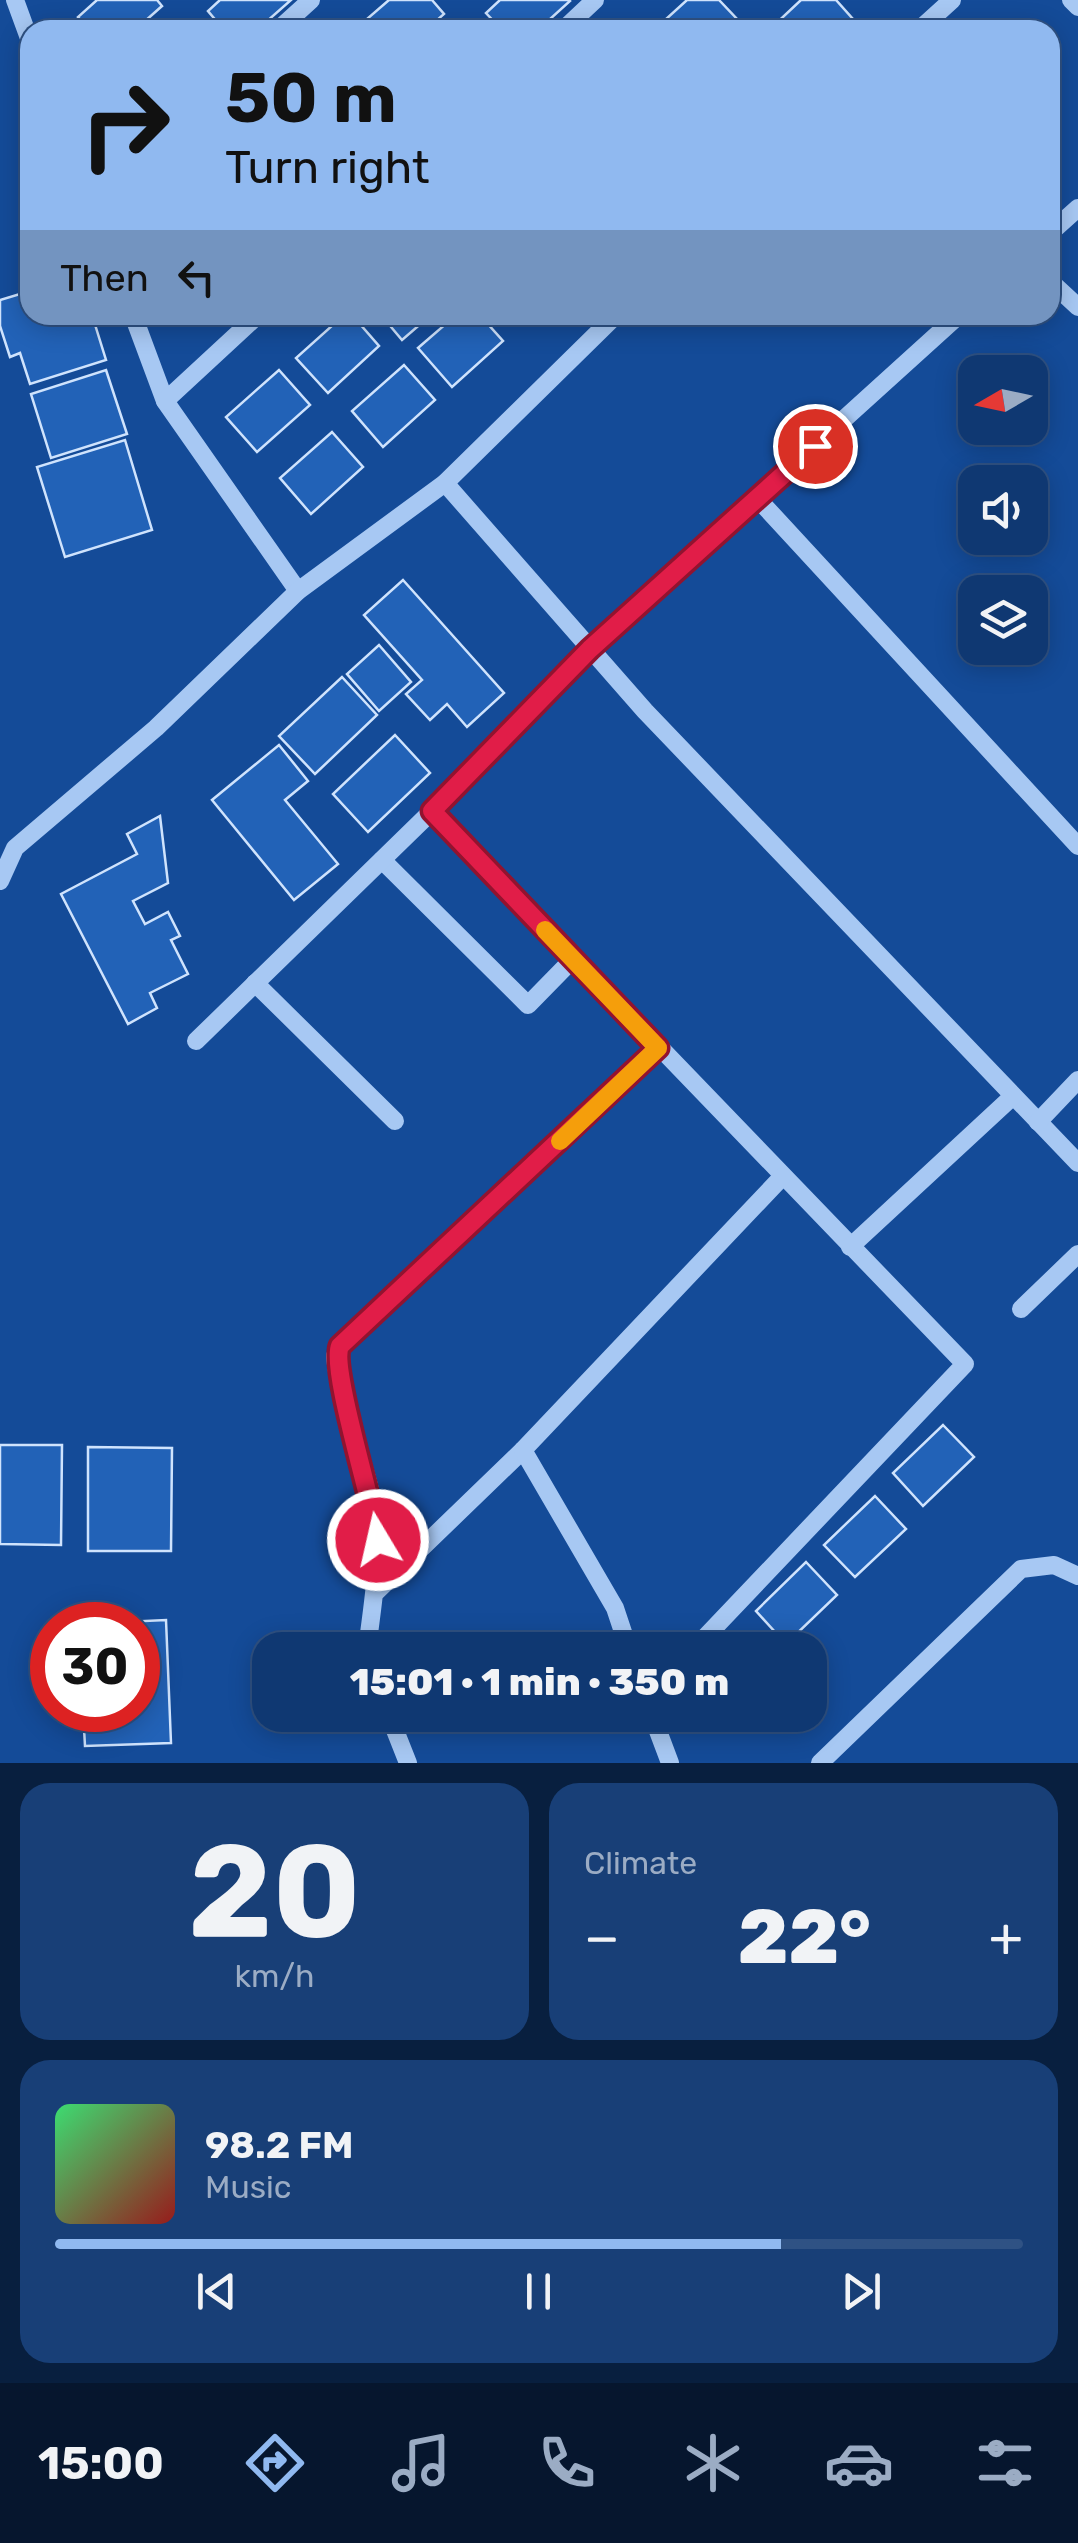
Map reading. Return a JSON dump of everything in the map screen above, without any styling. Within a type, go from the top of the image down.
[{"type":"street","points":[[289,20],[311,0]]},
{"type":"street","points":[[574,20],[595,0]]},
{"type":"street","points":[[930,20],[952,0]]},
{"type":"street","points":[[1071,0],[1078,7]]},
{"type":"street","points":[[1060,291],[1078,308]]},
{"type":"street","points":[[137,325],[165,401],[298,591]]},
{"type":"street","points":[[165,401],[247,325]]},
{"type":"street","points":[[0,881],[15,848],[156,728],[298,591],[445,483],[606,325]]},
{"type":"street","points":[[196,1041],[432,811],[590,649],[949,325]]},
{"type":"street","points":[[445,483],[590,649],[1078,1164]]},
{"type":"street","points":[[758,498],[1078,846]]},
{"type":"street","points":[[432,811],[965,1364],[710,1632]]},
{"type":"street","points":[[382,860],[528,1005],[573,959]]},
{"type":"street","points":[[255,984],[395,1121]]},
{"type":"street","points":[[371,1632],[377,1592],[378,1540],[372,1497],[336,1368],[340,1346],[658,1048]]},
{"type":"street","points":[[1038,1122],[1078,1080]]},
{"type":"street","points":[[850,1246],[1013,1096]]},
{"type":"street","points":[[377,1592],[524,1450],[782,1176]]},
{"type":"street","points":[[1022,1309],[1078,1254]]},
{"type":"street","points":[[524,1450],[614,1608],[623,1632]]},
{"type":"street","points":[[820,1763],[1021,1569],[1054,1565],[1078,1576]]},
{"type":"street","points":[[395,1732],[408,1763]]},
{"type":"street","points":[[658,1732],[670,1763]]},
{"type":"building","points":[[97,0],[157,0],[162,6],[146,20],[78,17]]},
{"type":"building","points":[[220,0],[291,0],[268,20],[216,20],[208,11]]},
{"type":"building","points":[[389,0],[432,0],[444,14],[437,20],[366,20]]},
{"type":"building","points":[[500,0],[570,1],[549,20],[493,20],[486,13]]},
{"type":"building","points":[[687,0],[719,0],[737,19],[736,20],[665,20]]},
{"type":"building","points":[[801,0],[836,0],[852,18],[850,20],[780,20]]},
{"type":"building","points":[[20,294],[20,325],[95,325],[106,360],[30,384],[20,353],[10,357],[0,326],[0,300]]},
{"type":"building","points":[[333,325],[361,325],[379,346],[328,393],[296,358]]},
{"type":"building","points":[[389,325],[419,325],[402,340]]},
{"type":"building","points":[[445,325],[489,325],[503,341],[452,387],[418,348]]},
{"type":"building","points":[[404,365],[435,400],[383,447],[352,411]]},
{"type":"building","points":[[106,370],[127,434],[51,458],[31,394]]},
{"type":"building","points":[[279,370],[310,405],[257,452],[226,417]]},
{"type":"building","points":[[332,432],[363,467],[311,514],[280,478]]},
{"type":"building","points":[[125,440],[152,530],[65,557],[37,467]]},
{"type":"building","points":[[403,580],[504,693],[467,727],[447,704],[430,720],[406,694],[422,680],[364,615]]},
{"type":"building","points":[[379,645],[411,682],[379,711],[347,674]]},
{"type":"building","points":[[342,677],[377,715],[315,774],[279,736]]},
{"type":"building","points":[[395,735],[430,773],[368,832],[333,794]]},
{"type":"building","points":[[279,745],[308,781],[285,800],[338,864],[294,900],[212,800]]},
{"type":"building","points":[[160,816],[168,883],[133,901],[145,924],[168,912],[180,936],[171,940],[188,974],[150,993],[157,1008],[128,1024],[61,894],[137,854],[127,834]]},
{"type":"building","points":[[943,1425],[974,1457],[923,1506],[893,1473]]},
{"type":"building","points":[[0,1445],[62,1445],[61,1545],[0,1544]]},
{"type":"building","points":[[88,1447],[172,1448],[171,1551],[88,1551]]},
{"type":"building","points":[[875,1496],[906,1529],[855,1577],[824,1545]]},
{"type":"building","points":[[806,1562],[837,1595],[798,1632],[775,1632],[756,1611]]},
{"type":"building","points":[[160,1620],[166,1620],[171,1743],[85,1746],[84,1732],[160,1732]]},
{"type":"slow traffic","points":[[545,930],[658,1048],[560,1141]]},
{"type":"route","points":[[378,1540],[372,1497],[336,1368],[340,1346],[658,1048],[432,811],[590,649],[815,446]]}]
